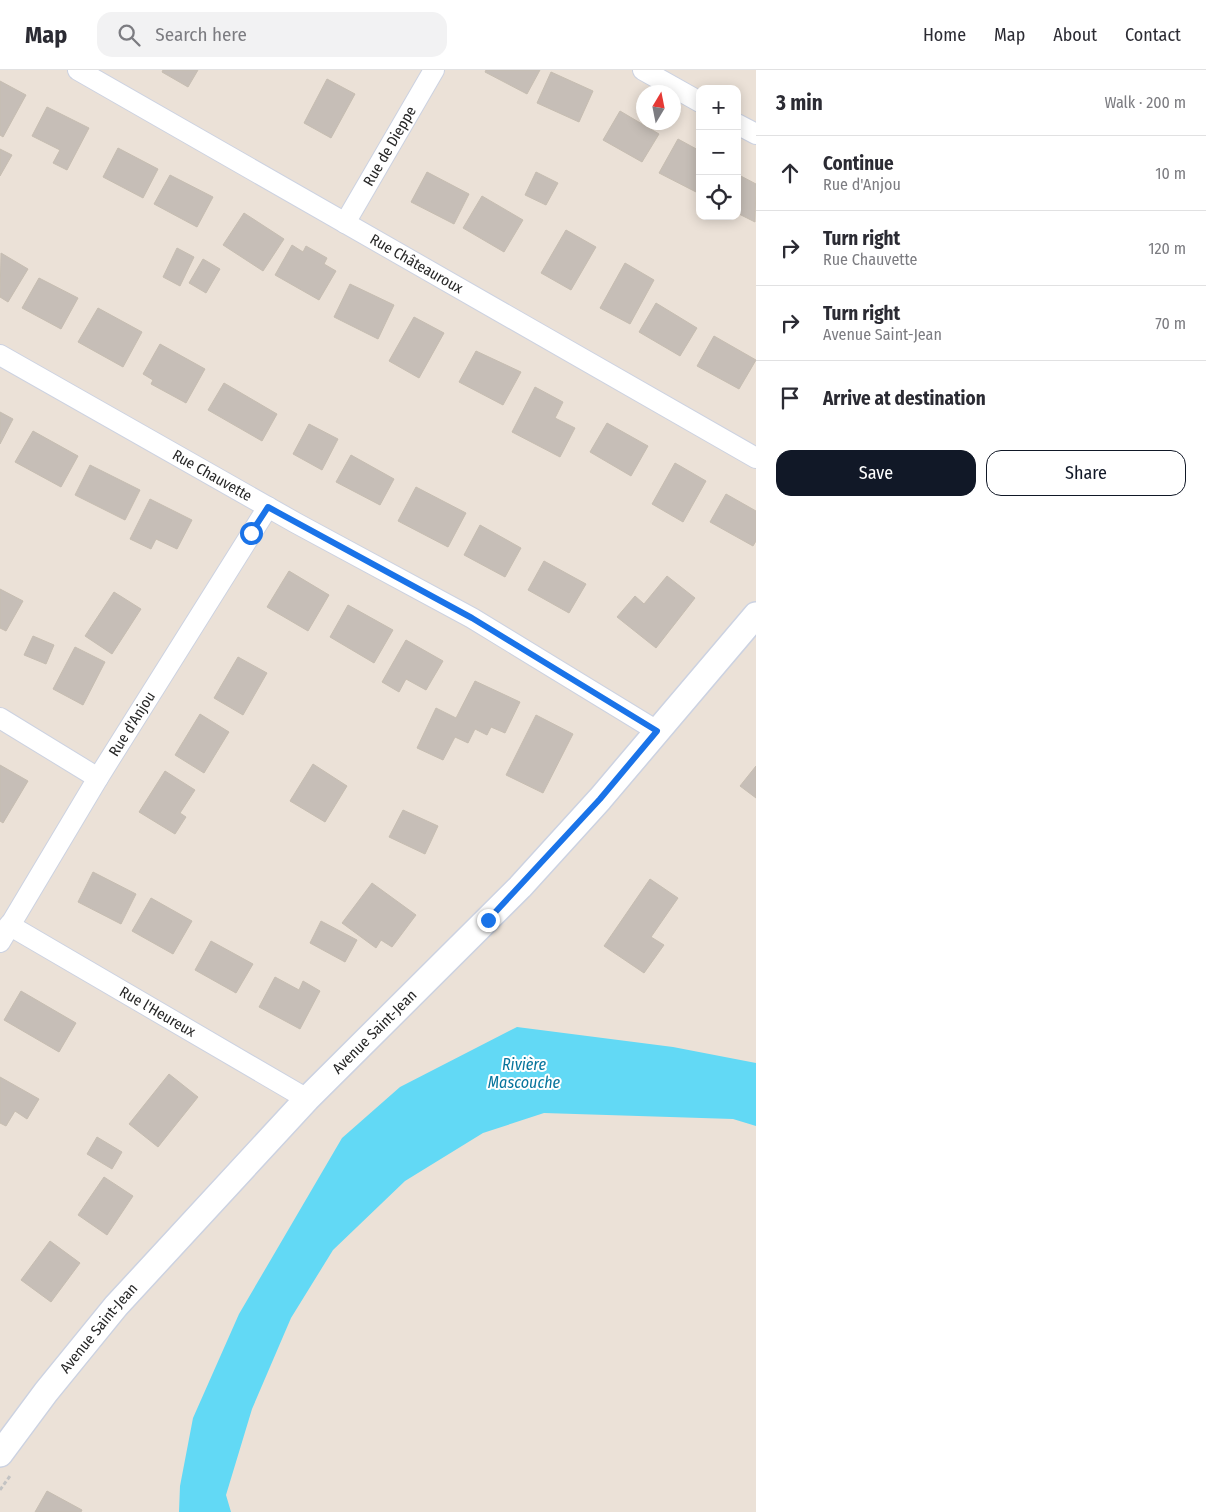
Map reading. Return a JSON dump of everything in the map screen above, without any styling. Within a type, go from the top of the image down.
[{"type":"street","name":"Rue Châteauroux","points":[[78,70],[106,76],[345,224],[756,458]]},
{"type":"street","name":"Rue de Dieppe","points":[[345,224],[434,70]]},
{"type":"street","points":[[643,70],[696,100]]},
{"type":"street","points":[[741,126],[756,134]]},
{"type":"street","name":"Rue Chauvette","points":[[0,355],[268,507],[472,618],[657,731]]},
{"type":"street","name":"Rue d'Anjou","points":[[5,934],[98,778],[268,507]]},
{"type":"street","name":"Avenue Saint-Jean","points":[[0,1454],[46,1392],[116,1306],[306,1099],[520,887],[600,799],[756,615]]},
{"type":"street","points":[[0,718],[98,778]]},
{"type":"street","name":"Rue l'Heureux","points":[[5,934],[306,1099]]},
{"type":"water","name":"Rivière Mascouche","points":[[517,1027],[673,1047],[756,1063],[756,1126],[733,1119],[544,1113],[483,1133],[405,1181],[333,1250],[291,1318],[252,1409],[226,1495],[231,1512],[179,1512],[180,1486],[193,1418],[239,1314],[342,1138],[400,1087]]},
{"type":"building","points":[[163,70],[198,70],[188,87],[162,72]]},
{"type":"building","points":[[486,70],[540,70],[527,94],[485,72]]},
{"type":"building","points":[[551,72],[593,91],[579,122],[537,103]]},
{"type":"building","points":[[327,79],[355,94],[331,138],[304,123]]},
{"type":"building","points":[[0,81],[26,95],[3,137],[0,135]]},
{"type":"building","points":[[47,107],[89,128],[67,170],[53,163],[60,150],[32,136]]},
{"type":"building","points":[[620,111],[636,120],[636,130],[652,130],[659,134],[642,162],[603,140]]},
{"type":"building","points":[[678,139],[696,149],[696,192],[659,173]]},
{"type":"building","points":[[118,148],[158,169],[143,198],[103,177]]},
{"type":"building","points":[[0,149],[12,155],[0,176]]},
{"type":"building","points":[[427,172],[469,194],[454,224],[411,202]]},
{"type":"building","points":[[536,172],[558,183],[546,205],[525,195]]},
{"type":"building","points":[[170,175],[213,197],[197,227],[154,204]]},
{"type":"building","points":[[741,176],[756,184],[755,222],[741,215]]},
{"type":"building","points":[[482,196],[523,220],[504,252],[463,228]]},
{"type":"building","points":[[244,213],[284,239],[263,271],[223,245]]},
{"type":"building","points":[[566,230],[596,247],[571,290],[541,273]]},
{"type":"building","points":[[292,245],[303,252],[306,246],[327,258],[324,264],[336,271],[319,300],[275,275]]},
{"type":"building","points":[[177,248],[194,257],[180,286],[163,277]]},
{"type":"building","points":[[1,253],[28,269],[8,302],[0,297]]},
{"type":"building","points":[[203,259],[220,269],[206,293],[189,283]]},
{"type":"building","points":[[625,263],[654,280],[630,324],[600,308]]},
{"type":"building","points":[[39,278],[78,298],[61,329],[22,308]]},
{"type":"building","points":[[350,284],[394,305],[378,339],[334,317]]},
{"type":"building","points":[[656,303],[697,328],[680,356],[639,332]]},
{"type":"building","points":[[98,308],[142,332],[123,367],[78,342]]},
{"type":"building","points":[[414,317],[444,333],[419,378],[389,361]]},
{"type":"building","points":[[714,336],[756,360],[739,389],[697,366]]},
{"type":"building","points":[[160,344],[205,369],[186,403],[151,384],[153,380],[143,374]]},
{"type":"building","points":[[476,351],[521,372],[503,405],[459,382]]},
{"type":"building","points":[[224,383],[277,414],[262,441],[208,410]]},
{"type":"building","points":[[535,387],[563,402],[555,418],[575,428],[560,457],[512,432]]},
{"type":"building","points":[[0,412],[13,419],[0,444]]},
{"type":"building","points":[[607,423],[648,446],[631,476],[590,452]]},
{"type":"building","points":[[309,424],[338,439],[322,470],[293,454]]},
{"type":"building","points":[[33,431],[78,456],[61,487],[15,462]]},
{"type":"building","points":[[351,455],[394,479],[380,505],[336,482]]},
{"type":"building","points":[[675,463],[706,481],[683,522],[652,504]]},
{"type":"building","points":[[90,465],[140,490],[125,520],[75,495]]},
{"type":"building","points":[[416,487],[466,513],[448,547],[398,521]]},
{"type":"building","points":[[726,494],[756,511],[756,541],[753,546],[710,522]]},
{"type":"building","points":[[150,499],[192,520],[177,549],[156,539],[151,549],[130,539]]},
{"type":"building","points":[[480,525],[521,548],[505,577],[464,555]]},
{"type":"building","points":[[544,561],[586,584],[569,613],[528,590]]},
{"type":"building","points":[[289,571],[329,595],[308,631],[267,607]]},
{"type":"building","points":[[667,576],[695,598],[656,648],[617,617],[635,596],[644,604]]},
{"type":"building","points":[[0,589],[23,601],[6,631],[0,628]]},
{"type":"building","points":[[114,592],[141,609],[112,654],[85,636]]},
{"type":"building","points":[[348,605],[393,630],[374,663],[330,637]]},
{"type":"building","points":[[33,636],[54,645],[46,664],[24,655]]},
{"type":"building","points":[[406,640],[443,661],[426,690],[406,679],[399,692],[382,682]]},
{"type":"building","points":[[75,647],[105,662],[83,705],[53,689]]},
{"type":"building","points":[[238,657],[267,673],[243,715],[214,698]]},
{"type":"building","points":[[475,681],[520,702],[505,733],[491,727],[487,735],[475,729],[468,743],[455,737],[443,760],[417,748],[436,708],[456,718]]},
{"type":"building","points":[[200,714],[229,732],[204,773],[175,755]]},
{"type":"building","points":[[536,715],[573,734],[543,793],[506,775]]},
{"type":"building","points":[[313,764],[347,786],[325,822],[290,801]]},
{"type":"building","points":[[0,765],[28,781],[3,823],[0,821]]},
{"type":"building","points":[[756,766],[756,798],[740,786]]},
{"type":"building","points":[[165,771],[195,790],[180,813],[186,817],[175,834],[139,812]]},
{"type":"building","points":[[403,810],[438,826],[425,854],[389,837]]},
{"type":"building","points":[[93,872],[136,894],[121,924],[78,902]]},
{"type":"building","points":[[650,879],[678,898],[651,937],[664,945],[644,973],[604,946]]},
{"type":"building","points":[[372,883],[416,915],[392,947],[381,940],[376,948],[342,923]]},
{"type":"building","points":[[151,898],[192,921],[173,954],[132,931]]},
{"type":"building","points":[[321,921],[357,940],[345,962],[310,943]]},
{"type":"building","points":[[211,941],[253,964],[236,993],[195,970]]},
{"type":"building","points":[[275,977],[299,990],[303,981],[320,991],[300,1029],[259,1007]]},
{"type":"building","points":[[21,991],[76,1023],[59,1052],[4,1020]]},
{"type":"building","points":[[169,1074],[198,1097],[158,1147],[129,1124]]},
{"type":"building","points":[[0,1077],[39,1099],[27,1119],[15,1111],[6,1126],[0,1123]]},
{"type":"building","points":[[97,1137],[122,1152],[112,1169],[87,1154]]},
{"type":"building","points":[[104,1177],[133,1196],[107,1235],[78,1215]]},
{"type":"building","points":[[50,1241],[80,1263],[51,1302],[21,1280]]},
{"type":"building","points":[[47,1491],[82,1510],[81,1512],[35,1512]]},
{"type":"route","points":[[251,533],[268,507],[472,618],[657,731],[600,799],[488,920]]}]
